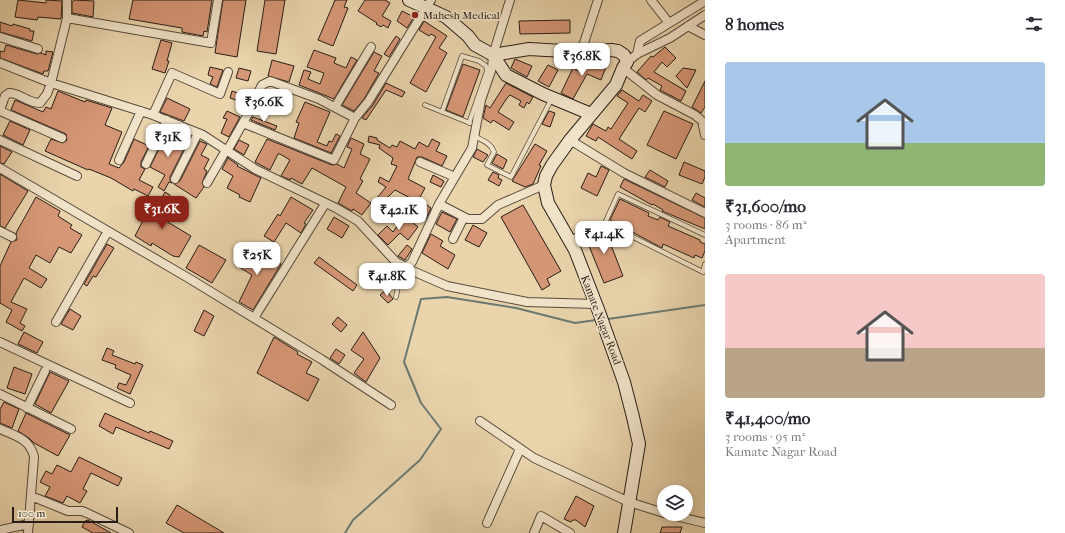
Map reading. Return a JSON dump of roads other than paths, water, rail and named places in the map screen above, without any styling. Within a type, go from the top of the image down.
[{"type":"street","points":[[62,138],[0,110],[5,96],[9,93],[40,103],[47,94],[67,18],[67,0]]},
{"type":"street","points":[[67,18],[211,43],[218,0]]},
{"type":"street","points":[[409,0],[428,4],[446,17],[464,32],[475,45],[493,55],[506,75],[552,98],[591,114]]},
{"type":"street","points":[[0,63],[51,83],[167,120],[198,133],[255,169],[358,221],[396,262],[402,266],[410,265],[412,262],[438,204],[472,148],[474,136],[473,124],[492,68],[493,55],[510,0]]},
{"type":"street","points":[[581,52],[598,0]]},
{"type":"street","points":[[651,0],[669,23]]},
{"type":"street","points":[[637,54],[640,41],[705,1]]},
{"type":"street","points":[[243,123],[334,160],[356,118],[368,102],[428,4]]},
{"type":"street","points":[[438,204],[472,220],[482,219],[498,205],[544,185],[546,176],[552,165],[570,140],[616,85],[625,65],[637,54],[670,38],[705,15]]},
{"type":"street","points":[[688,26],[705,35]]},
{"type":"street","points":[[0,37],[38,49]]},
{"type":"street","points":[[335,107],[371,47]]},
{"type":"street","points":[[493,55],[529,49],[581,52],[618,51],[624,55],[625,65],[657,95],[704,122],[705,135]]},
{"type":"street","points":[[153,116],[172,73],[220,94],[228,72]]},
{"type":"street","points":[[207,183],[243,123],[262,85],[270,81],[319,99],[356,118]]},
{"type":"street","points":[[119,160],[141,111]]},
{"type":"street","points":[[146,164],[167,120]]},
{"type":"street","points":[[175,179],[198,133]]},
{"type":"street","points":[[0,140],[77,176]]},
{"type":"street","points":[[570,140],[624,173],[705,213]]},
{"type":"street","points":[[420,162],[455,177]]},
{"type":"street","points":[[0,168],[41,190],[44,194],[254,318],[391,405]]},
{"type":"street","name":"Kamate Nagar Road","points":[[544,185],[548,203],[575,250],[596,304],[624,382],[639,444],[624,533]]},
{"type":"street","points":[[254,318],[325,204]]},
{"type":"street","points":[[453,239],[464,217]]},
{"type":"street","points":[[0,231],[12,236]]},
{"type":"street","points":[[56,322],[108,231]]},
{"type":"street","points":[[415,272],[447,286],[527,302],[596,304]]},
{"type":"street","points":[[0,342],[130,403]]},
{"type":"street","points":[[27,408],[45,371]]},
{"type":"street","points":[[0,394],[71,429]]},
{"type":"street","points":[[480,421],[534,458],[565,474],[630,502],[657,511]]},
{"type":"street","points":[[0,429],[28,443],[32,449],[34,458],[28,533]]},
{"type":"street","points":[[487,523],[520,449]]},
{"type":"street","points":[[31,496],[68,511],[82,511],[130,533]]},
{"type":"street","points":[[534,533],[540,516],[570,533]]},
{"type":"street","points":[[693,519],[705,522]]},
{"type":"street","points":[[0,530],[29,524]]},
{"type":"lane","points":[[425,105],[442,112],[473,124],[487,70],[486,66],[479,61],[462,56],[442,112]]},
{"type":"lane","points":[[474,136],[486,141],[493,149],[494,152],[487,165],[511,177],[552,98]]},
{"type":"lane","points":[[568,239],[605,223],[618,194],[705,235]]},
{"type":"lane","points":[[605,223],[703,272],[705,264]]},
{"type":"lane","points":[[396,297],[402,266]]},
{"type":"waterway","points":[[345,533],[353,520],[420,460],[441,429],[421,403],[404,362],[421,299],[447,297],[516,308],[575,323],[596,320]]},
{"type":"waterway","points":[[608,319],[705,305]]},
{"type":"place","name":"Mahesh Medical","points":[[415,15]]}]
